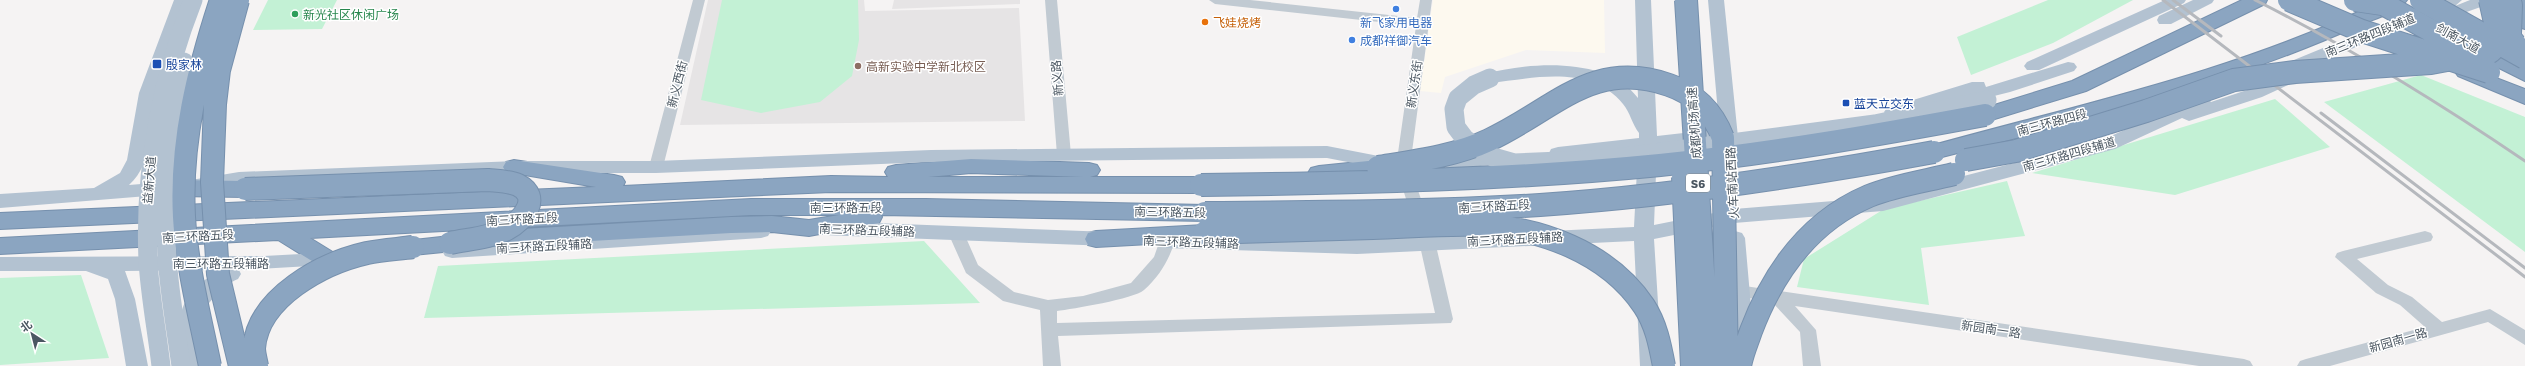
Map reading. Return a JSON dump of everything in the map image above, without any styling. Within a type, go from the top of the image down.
[{"type":"highway","points":[[210,366],[184,217],[184,168],[195,86],[221,0]]},
{"type":"highway","points":[[238,0],[218,77],[215,104],[212,182],[218,274],[240,366]]},
{"type":"highway","name":"成都机场高速","points":[[1673,0],[1692,366]]},
{"type":"highway","name":"成都机场高速","points":[[1686,0],[1709,366]]},
{"type":"highway","name":"南三环路四段","points":[[2030,101],[2162,32],[2230,0]]},
{"type":"highway","name":"南三环路四段","points":[[1688,162],[1812,146],[1986,108],[2030,101],[2079,86],[2196,28],[2258,0]]},
{"type":"highway","points":[[2289,0],[2343,25],[2492,65],[2525,87]]},
{"type":"highway","points":[[2355,0],[2396,6],[2420,5],[2449,0]]},
{"type":"highway","points":[[2376,0],[2525,84]]},
{"type":"highway","name":"剑南大道","points":[[2390,0],[2492,65],[2525,75]]},
{"type":"highway","name":"南三环路四段","points":[[1692,190],[1773,181],[1891,160],[1934,156],[2122,104],[2203,78],[2369,36],[2398,0]]},
{"type":"highway","name":"剑南大道","points":[[2403,0],[2492,65],[2525,68]]},
{"type":"highway","points":[[2490,0],[2489,5],[2497,24],[2508,38],[2525,53]]},
{"type":"highway","points":[[1740,366],[1762,302],[1792,253],[1804,240],[1842,211],[1869,196],[2146,111],[2234,80],[2318,70],[2431,63],[2490,52],[2503,42],[2510,33],[2511,5],[2506,0]]},
{"type":"highway","points":[[2521,0],[2525,23]]},
{"type":"highway","points":[[2369,36],[2421,7],[2525,58]]},
{"type":"highway","points":[[2492,65],[2461,64],[2452,49],[2458,42],[2480,31],[2508,34],[2525,44]]},
{"type":"highway","points":[[2369,36],[2396,46],[2492,65],[2525,97]]},
{"type":"highway","points":[[816,184],[919,169],[972,166],[1238,175],[1346,172],[1421,160],[1489,140],[1569,92],[1593,82],[1623,77],[1657,80],[1699,99],[1718,123],[1723,138],[1727,366]]},
{"type":"highway","points":[[1934,156],[1960,167],[2063,147],[2185,108]]},
{"type":"highway","name":"南三环路五段","points":[[0,221],[749,186],[816,184],[1326,183],[1591,171],[1688,162]]},
{"type":"highway","points":[[514,167],[608,182],[749,186]]},
{"type":"highway","points":[[175,188],[245,189],[488,180],[509,183],[520,186],[526,190],[531,202],[530,207],[517,223],[493,234],[450,243]]},
{"type":"highway","name":"南三环路五段","points":[[0,246],[751,207],[926,207],[1204,223],[1588,201],[1692,190]]},
{"type":"highway","points":[[257,366],[254,347],[261,325],[271,308],[313,274],[337,263],[367,253],[450,243],[731,225],[772,224],[808,228],[926,207]]},
{"type":"highway","points":[[1096,239],[1204,223],[1476,225],[1511,228],[1547,237],[1585,252],[1607,268],[1634,294],[1645,308],[1657,333],[1664,366]]},
{"type":"highway","points":[[283,232],[328,260]]},
{"type":"main road","points":[[96,195],[118,184],[130,173],[138,149],[144,108],[162,48],[182,0]]},
{"type":"main road","name":"益新大道","points":[[162,366],[148,262],[147,200],[159,108],[180,34],[194,0]]},
{"type":"main road","name":"益新大道","points":[[181,366],[166,241],[166,170],[181,75],[189,42],[203,0]]},
{"type":"main road","points":[[1643,0],[1647,139],[1644,234],[1651,366]]},
{"type":"main road","name":"火车南站西路","points":[[1716,0],[1729,134],[1738,291],[1745,366]]},
{"type":"main road","points":[[1893,112],[2001,80],[2076,48],[2178,0]]},
{"type":"main road","points":[[1647,139],[1629,100],[1604,80],[1568,72],[1490,78],[1474,84],[1458,98],[1454,109],[1456,127],[1465,139],[1493,157],[1531,164],[1609,159],[1986,108],[2206,0]]},
{"type":"main road","name":"南三环路四段辅道","points":[[2421,7],[2454,0]]},
{"type":"main road","points":[[2135,134],[2256,93],[2369,36],[2486,0]]},
{"type":"main road","name":"南三环路四段辅道","points":[[1734,216],[1883,204],[2108,145],[2135,134],[2185,108],[2261,80],[2369,36]]},
{"type":"main road","points":[[0,201],[175,188],[240,178],[514,167],[656,167],[931,156],[1327,152],[1403,167],[1647,139],[1729,134],[1893,112],[2004,88],[2068,67]]},
{"type":"main road","name":"南三环路五段辅路","points":[[0,264],[74,262],[264,263],[808,228],[865,229],[957,235],[1356,247],[1644,234],[1734,216]]},
{"type":"main road","points":[[74,262],[117,274],[125,299],[137,366]]},
{"type":"main road","points":[[196,366],[188,320],[192,304],[228,275],[264,263]]},
{"type":"street","name":"新义西街","points":[[656,167],[699,0]]},
{"type":"street","name":"新义路","points":[[1051,0],[1064,155]]},
{"type":"street","points":[[1215,0],[1423,24]]},
{"type":"street","name":"新义东街","points":[[1403,167],[1426,0]]},
{"type":"street","points":[[1049,330],[1445,319],[1427,243],[1403,167]]},
{"type":"street","points":[[957,235],[972,270],[1010,297],[1048,306],[1083,302],[1136,287],[1161,259],[1167,241]]},
{"type":"street","points":[[2425,237],[2343,257],[2382,289],[2406,301],[2438,328]]},
{"type":"street","name":"新园南一路","points":[[1738,291],[2244,366]]},
{"type":"street","points":[[1778,298],[1808,330],[1812,366]]},
{"type":"street","points":[[1048,306],[1052,366]]},
{"type":"street","name":"新园南一路","points":[[2312,365],[2438,328],[2490,315],[2525,339]]},
{"type":"shaded area","name":"高新实验中学新北校区","points":[[708,0],[864,0],[865,11],[1019,8],[1025,121],[680,125]]},
{"type":"shaded area","points":[[894,0],[1020,0],[1020,4],[892,9]]},
{"type":"shaded area","points":[[1433,0],[1604,0],[1605,53],[1526,50],[1445,77],[1441,93],[1420,91]]},
{"type":"green space","name":"新光社区休闲广场","points":[[268,0],[337,0],[322,29],[253,30]]},
{"type":"green space","points":[[722,0],[858,0],[859,40],[852,76],[820,102],[761,113],[701,100]]},
{"type":"green space","points":[[2048,0],[2133,0],[2053,43],[1971,75],[1957,37]]},
{"type":"green space","points":[[2421,75],[2525,117],[2525,252],[2324,102]]},
{"type":"green space","points":[[2275,99],[2330,147],[2175,195],[2032,173]]},
{"type":"green space","points":[[2007,181],[2025,236],[1921,248],[1929,305],[1797,287],[1804,259],[1884,209]]},
{"type":"green space","points":[[924,241],[980,303],[424,318],[438,266]]},
{"type":"green space","points":[[81,275],[109,358],[0,365],[0,278]]},
{"type":"railway","points":[[2163,0],[2525,277]]},
{"type":"railway","points":[[2173,0],[2221,36]]},
{"type":"railway","points":[[2255,0],[2325,37],[2393,76],[2525,161]]},
{"type":"railway","points":[[2321,113],[2525,268]]},
{"type":"place","name":"新飞家用电器","points":[[1396,9]]},
{"type":"place","name":"新光社区休闲广场","points":[[295,14]]},
{"type":"place","name":"飞娃烧烤","points":[[1205,22]]},
{"type":"place","name":"成都祥御汽车","points":[[1352,40]]},
{"type":"place","name":"殷家林","points":[[157,64]]},
{"type":"place","name":"高新实验中学新北校区","points":[[858,66]]},
{"type":"place","name":"蓝天立交东","points":[[1846,103]]}]
